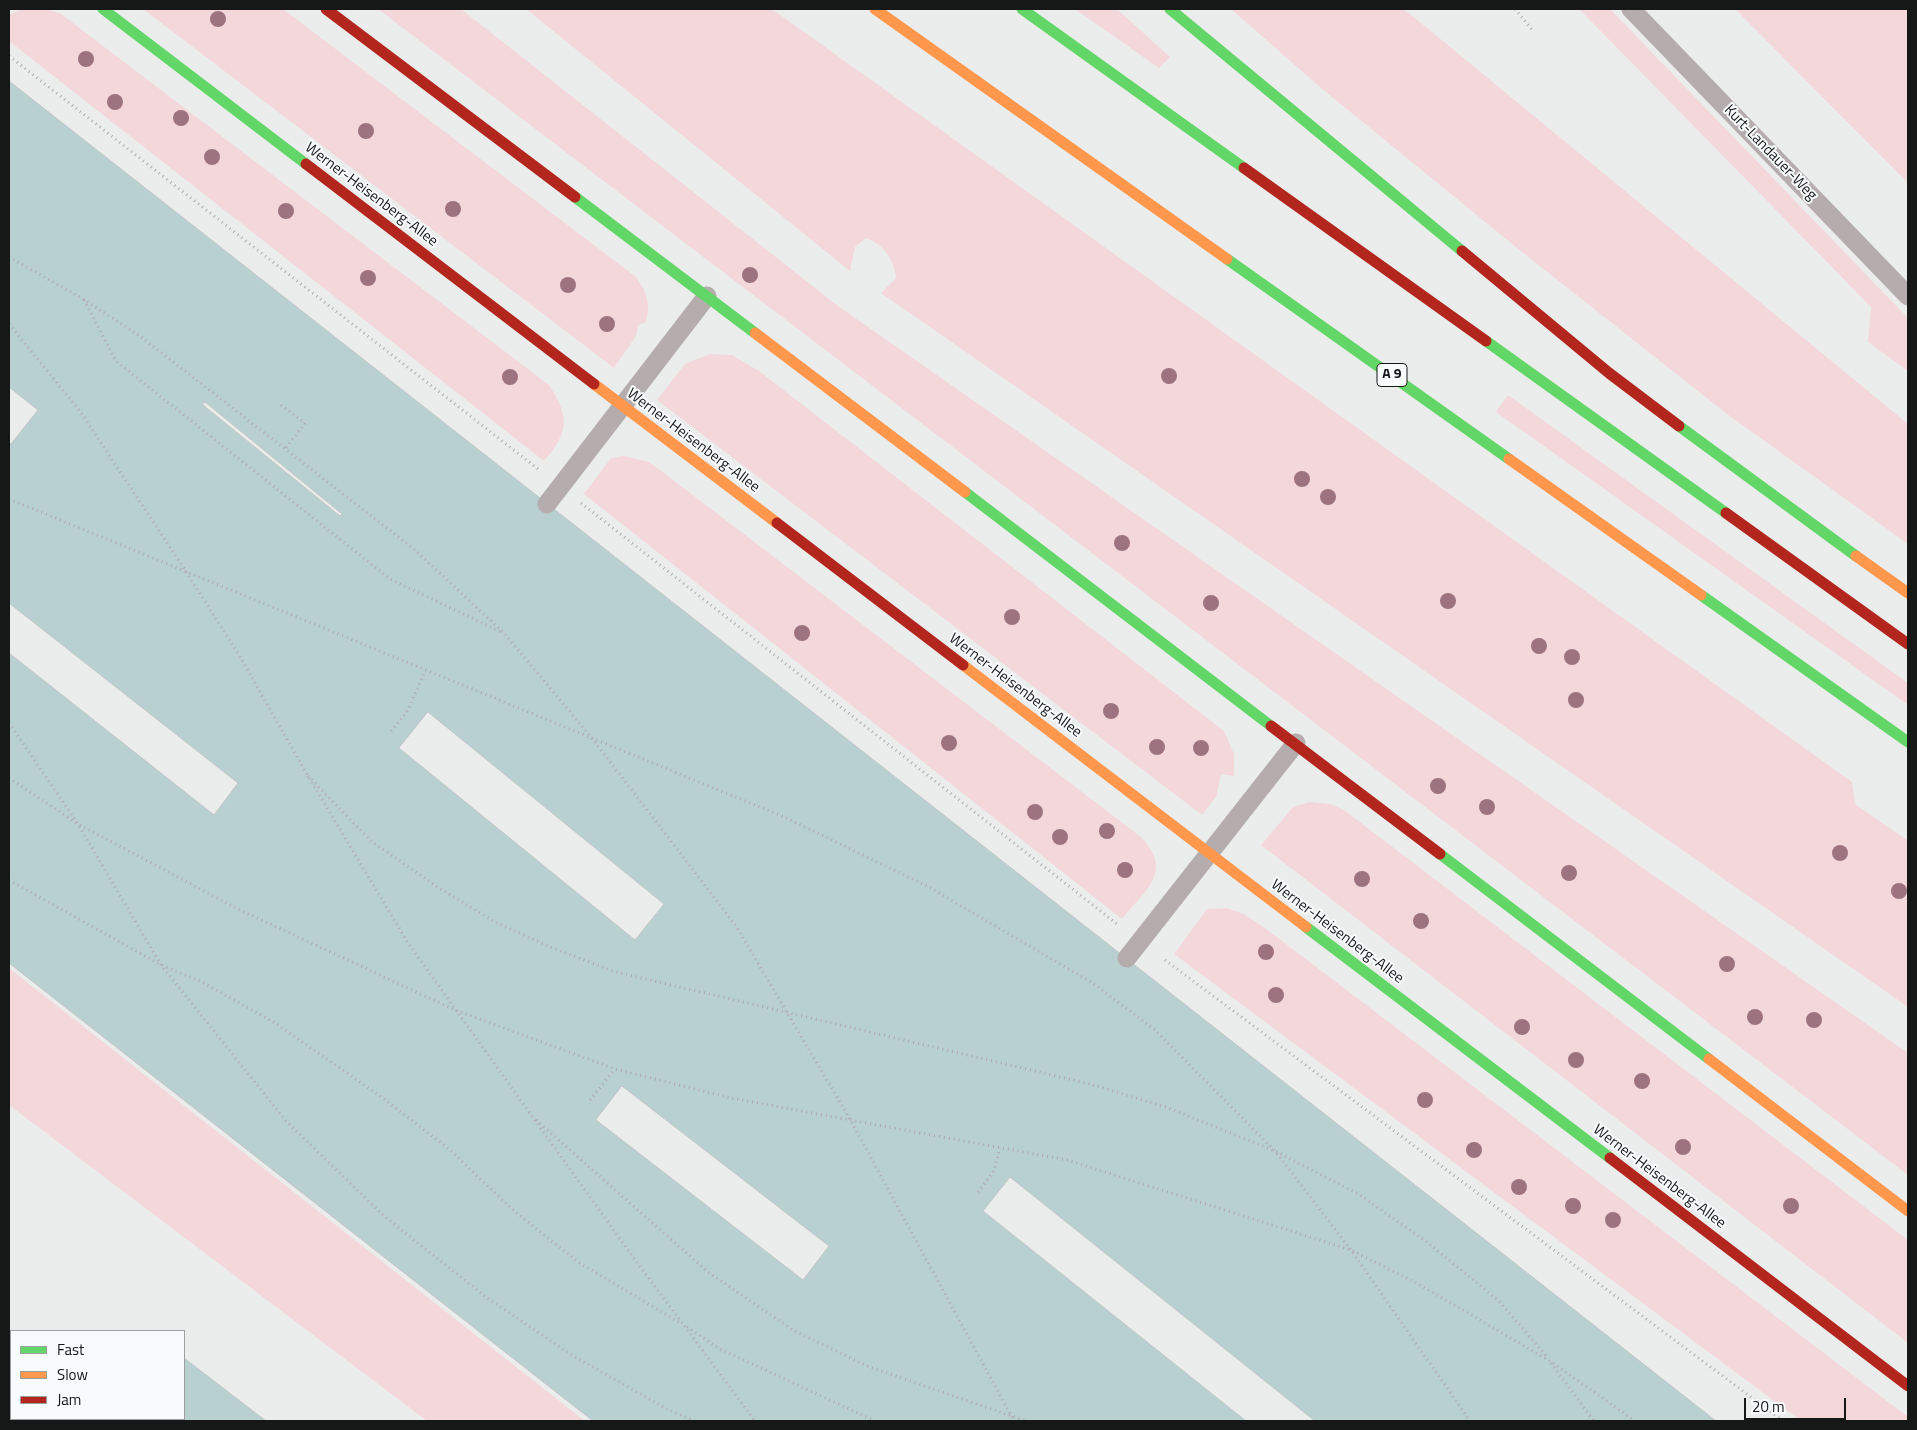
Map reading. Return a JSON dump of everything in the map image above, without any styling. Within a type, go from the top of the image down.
[{"type":"main road","name":"Werner-Heisenberg-Allee","points":[[104,9],[1908,1386]]},
{"type":"main road","points":[[326,9],[1296,743],[1908,1211]]},
{"type":"main road","name":"A 9","points":[[875,9],[1908,742]]},
{"type":"main road","points":[[1022,9],[1908,644]]},
{"type":"main road","points":[[1170,9],[1609,373],[1766,492],[1908,593]]},
{"type":"lane","name":"Kurt-Landauer-Weg","points":[[1631,9],[1908,296]]},
{"type":"lane","points":[[547,504],[707,296]]},
{"type":"lane","points":[[1126,958],[1257,795],[1296,743]]},
{"type":"path","points":[[1515,9],[1534,32]]},
{"type":"path","points":[[9,56],[538,469]]},
{"type":"path","points":[[9,257],[83,299],[140,336],[415,550],[504,634],[591,737],[736,926],[851,1120],[1014,1421]]},
{"type":"path","points":[[83,299],[116,361],[350,548],[390,579],[504,634]]},
{"type":"path","points":[[9,324],[80,411],[185,570],[239,655],[308,776],[408,943],[530,1115],[754,1421]]},
{"type":"path","points":[[282,405],[305,423],[285,449]]},
{"type":"path","points":[[9,499],[185,570],[424,671],[591,737],[782,816],[926,886],[1091,982],[1154,1029],[1275,1151],[1351,1250],[1470,1421]]},
{"type":"path","points":[[579,501],[1118,924]]},
{"type":"path","points":[[391,731],[406,712],[424,671]]},
{"type":"path","points":[[9,723],[78,824],[161,965],[286,1121],[384,1216],[486,1297],[570,1354],[667,1409],[694,1421]]},
{"type":"path","points":[[308,776],[371,841],[495,922],[550,947],[616,972],[1090,1084],[1166,1107],[1275,1151],[1360,1194],[1428,1243],[1498,1300],[1550,1361],[1594,1421]]},
{"type":"path","points":[[9,778],[78,824],[238,909],[455,1010],[614,1069],[731,1098],[1067,1160],[1351,1250],[1420,1285],[1550,1361],[1635,1421]]},
{"type":"path","points":[[9,880],[161,965],[233,998],[275,1023],[383,1098],[450,1150],[513,1210],[578,1262],[683,1324],[720,1349],[875,1421]]},
{"type":"path","points":[[1165,960],[1783,1421]]},
{"type":"path","points":[[590,1100],[614,1069]]},
{"type":"path","points":[[530,1115],[708,1272],[793,1330],[866,1366],[1026,1421]]},
{"type":"path","points":[[978,1192],[994,1171],[1000,1148]]},
{"type":"shaded area","points":[[21,9],[46,9],[61,14],[549,385],[561,406],[564,424],[558,441],[544,461],[9,41],[9,15]]},
{"type":"shaded area","points":[[143,9],[283,9],[636,277],[647,298],[646,322],[638,325],[636,336],[614,368]]},
{"type":"shaded area","points":[[378,9],[461,9],[838,306],[1908,1053],[1908,1175]]},
{"type":"shaded area","points":[[526,9],[772,9],[1852,782],[1855,804],[1908,841],[1908,1007],[881,293],[896,278],[890,259],[878,245],[866,238],[855,247],[850,271]]},
{"type":"shaded area","points":[[1075,9],[1117,9],[1170,57],[1159,68]]},
{"type":"shaded area","points":[[1231,9],[1404,9],[1908,424],[1908,544],[1727,414],[1522,252],[1321,88]]},
{"type":"shaded area","points":[[1579,9],[1610,9],[1908,318],[1908,371],[1868,342],[1871,307]]},
{"type":"shaded area","points":[[1735,9],[1908,9],[1908,183]]},
{"type":"shaded area","points":[[710,354],[732,355],[759,371],[1224,731],[1234,754],[1234,776],[1221,774],[1216,797],[1202,815],[657,400],[685,364]]},
{"type":"shaded area","points":[[1508,395],[1908,683],[1908,705],[1496,412]]},
{"type":"shaded area","points":[[624,456],[649,462],[660,470],[1141,837],[1151,849],[1156,870],[1153,880],[1147,889],[1122,919],[584,494],[611,458]]},
{"type":"shaded area","points":[[1309,802],[1330,804],[1344,810],[1908,1240],[1908,1343],[1261,845],[1293,807]]},
{"type":"shaded area","points":[[1227,908],[1244,914],[1265,928],[1908,1417],[1908,1421],[1801,1421],[1174,954],[1207,909]]},
{"type":"shaded area","points":[[9,968],[585,1421],[427,1421],[9,1105]]},
{"type":"building","points":[[9,81],[1716,1421],[1315,1421],[1010,1177],[983,1211],[1246,1421],[593,1421],[9,963],[9,653],[214,815],[238,783],[9,603],[9,443],[11,444],[38,410],[9,387]],"holes":[[[428,712],[664,904],[635,940],[399,748]],[[622,1086],[829,1246],[803,1280],[596,1120]]]},
{"type":"building","points":[[205,402],[342,514],[340,516],[203,405]]},
{"type":"building","points":[[185,1359],[266,1421],[114,1421],[185,1420]]},
{"type":"traffic: fast","points":[[103,9],[306,164]]},
{"type":"traffic: fast","points":[[1022,9],[1244,168]]},
{"type":"traffic: fast","points":[[1170,9],[1462,251]]},
{"type":"traffic: fast","points":[[575,197],[755,333]]},
{"type":"traffic: fast","points":[[1227,259],[1509,459]]},
{"type":"traffic: fast","points":[[1486,341],[1726,513]]},
{"type":"traffic: fast","points":[[1679,426],[1856,556]]},
{"type":"traffic: fast","points":[[965,492],[1271,726]]},
{"type":"traffic: fast","points":[[1701,595],[1908,742]]},
{"type":"traffic: fast","points":[[1440,854],[1709,1059]]},
{"type":"traffic: fast","points":[[1306,927],[1610,1158]]},
{"type":"traffic: slow","points":[[875,9],[1227,259]]},
{"type":"traffic: slow","points":[[755,333],[965,492]]},
{"type":"traffic: slow","points":[[594,384],[777,523]]},
{"type":"traffic: slow","points":[[1509,459],[1701,595]]},
{"type":"traffic: slow","points":[[1856,556],[1908,593]]},
{"type":"traffic: slow","points":[[963,665],[1306,927]]},
{"type":"traffic: slow","points":[[1709,1059],[1908,1211]]},
{"type":"traffic: jam","points":[[326,9],[575,197]]},
{"type":"traffic: jam","points":[[306,164],[594,384]]},
{"type":"traffic: jam","points":[[1244,168],[1486,341]]},
{"type":"traffic: jam","points":[[1462,251],[1609,373],[1679,426]]},
{"type":"traffic: jam","points":[[1726,513],[1908,644]]},
{"type":"traffic: jam","points":[[777,523],[963,665]]},
{"type":"traffic: jam","points":[[1271,726],[1440,854]]},
{"type":"traffic: jam","points":[[1610,1158],[1908,1386]]}]
